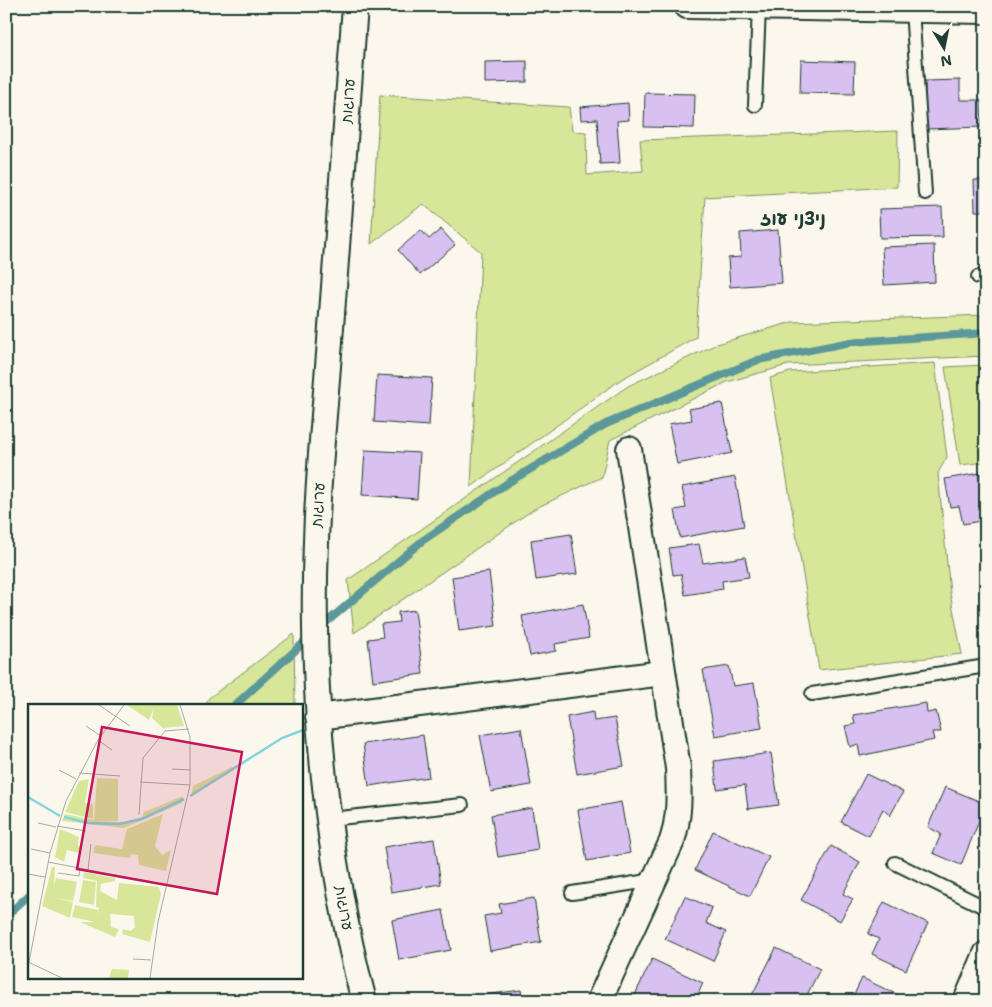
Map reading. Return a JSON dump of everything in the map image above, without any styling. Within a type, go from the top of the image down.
[{"type":"street","name":"ערוגות","points":[[355,6],[316,542],[318,717],[330,819],[352,952],[364,1001]]},
{"type":"street","points":[[687,6],[912,10],[976,9]]},
{"type":"street","points":[[599,1001],[678,823],[678,768],[629,449]]},
{"type":"street","points":[[318,717],[663,673]]},
{"type":"street","points":[[966,1001],[986,954]]},
{"type":"lane","points":[[755,105],[759,7]]},
{"type":"lane","points":[[912,10],[925,193]]},
{"type":"lane","points":[[812,694],[986,666]]},
{"type":"lane","points":[[330,819],[462,805]]},
{"type":"lane","points":[[895,863],[986,908]]},
{"type":"lane","points":[[572,893],[654,880]]},
{"type":"green space","points":[[380,95],[569,107],[572,131],[586,132],[587,175],[643,171],[640,140],[898,131],[897,187],[705,197],[696,337],[620,380],[471,487],[481,252],[423,204],[371,244]]},
{"type":"green space","points":[[986,315],[986,356],[788,365],[727,382],[610,440],[602,477],[534,509],[354,633],[348,580],[628,386],[717,344],[792,322]]},
{"type":"green space","points":[[935,363],[947,457],[938,473],[950,593],[962,654],[819,670],[770,378],[790,372]]},
{"type":"green space","points":[[986,365],[986,462],[960,465],[945,367]]},
{"type":"green space","points":[[294,634],[295,704],[206,704],[209,698]]},
{"type":"building","points":[[801,60],[855,62],[854,94],[800,93]]},
{"type":"building","points":[[527,61],[527,82],[485,83],[485,62]]},
{"type":"building","points":[[960,80],[960,100],[981,100],[982,127],[926,129],[925,81]]},
{"type":"building","points":[[645,93],[695,94],[694,128],[644,127]]},
{"type":"building","points":[[628,103],[629,120],[617,121],[620,163],[600,164],[597,119],[581,120],[580,107]]},
{"type":"building","points":[[974,180],[986,180],[986,211],[975,211]]},
{"type":"building","points":[[942,207],[943,237],[880,238],[879,209]]},
{"type":"building","points":[[441,229],[455,245],[420,275],[398,250],[421,230],[429,239]]},
{"type":"building","points":[[778,230],[782,283],[730,287],[728,258],[741,257],[740,233]]},
{"type":"building","points":[[934,245],[935,282],[884,285],[882,247]]},
{"type":"building","points":[[377,375],[432,378],[429,426],[374,422]]},
{"type":"building","points":[[722,403],[732,453],[677,464],[669,424],[692,420],[689,409]]},
{"type":"building","points":[[365,450],[420,453],[417,499],[362,495]]},
{"type":"building","points":[[980,473],[982,483],[986,483],[986,520],[963,524],[959,506],[950,507],[945,479]]},
{"type":"building","points":[[735,477],[744,526],[680,538],[675,510],[686,508],[682,487]]},
{"type":"building","points":[[571,534],[577,574],[536,580],[531,540]]},
{"type":"building","points":[[699,544],[703,563],[745,557],[749,577],[722,581],[723,589],[685,595],[681,574],[673,575],[669,548]]},
{"type":"building","points":[[489,572],[496,626],[459,631],[452,577]]},
{"type":"building","points":[[583,604],[589,638],[555,644],[556,651],[530,656],[522,616]]},
{"type":"building","points":[[415,610],[423,674],[373,681],[368,639],[383,637],[381,624],[399,622],[398,612]]},
{"type":"building","points":[[729,666],[733,686],[754,683],[762,728],[715,736],[703,670]]},
{"type":"building","points":[[926,703],[927,713],[936,711],[941,732],[932,732],[934,740],[860,756],[858,744],[850,747],[845,726],[855,724],[853,715]]},
{"type":"building","points":[[593,712],[594,721],[615,718],[624,766],[577,774],[567,717]]},
{"type":"building","points":[[521,728],[531,785],[491,792],[480,735]]},
{"type":"building","points":[[423,735],[429,777],[369,786],[363,744]]},
{"type":"building","points":[[771,753],[779,805],[748,809],[745,785],[717,789],[714,761]]},
{"type":"building","points":[[866,774],[903,792],[890,816],[883,809],[869,836],[841,822]]},
{"type":"building","points":[[945,787],[986,804],[961,865],[933,853],[941,834],[928,827]]},
{"type":"building","points":[[621,802],[630,853],[587,861],[578,810]]},
{"type":"building","points":[[532,808],[538,850],[498,857],[491,815]]},
{"type":"building","points":[[713,831],[769,857],[750,896],[695,870]]},
{"type":"building","points":[[434,839],[441,884],[391,892],[384,847]]},
{"type":"building","points":[[831,846],[860,862],[843,894],[853,899],[840,921],[801,900]]},
{"type":"building","points":[[685,896],[712,908],[706,923],[726,932],[713,961],[665,939]]},
{"type":"building","points":[[534,898],[541,942],[490,951],[484,916],[501,913],[499,904]]},
{"type":"building","points":[[884,902],[928,923],[906,970],[872,954],[879,939],[868,934]]},
{"type":"building","points":[[443,910],[451,950],[399,960],[392,920]]},
{"type":"building","points":[[776,948],[820,969],[804,1001],[749,1001]]},
{"type":"building","points":[[652,959],[703,983],[695,1001],[641,1001],[634,997]]},
{"type":"building","points":[[862,978],[898,995],[895,1001],[851,1001]]},
{"type":"building","points":[[521,990],[523,1001],[456,1001],[456,999]]},
{"type":"waterway","points":[[321,627],[422,541],[509,482],[606,424],[758,360],[851,342],[986,333]]},
{"type":"waterway","points":[[236,704],[310,637]]},
{"type":"waterway","points":[[6,916],[28,896]]},
{"type":"district","name":"ניצני עוז","points":[[793,219]]}]
